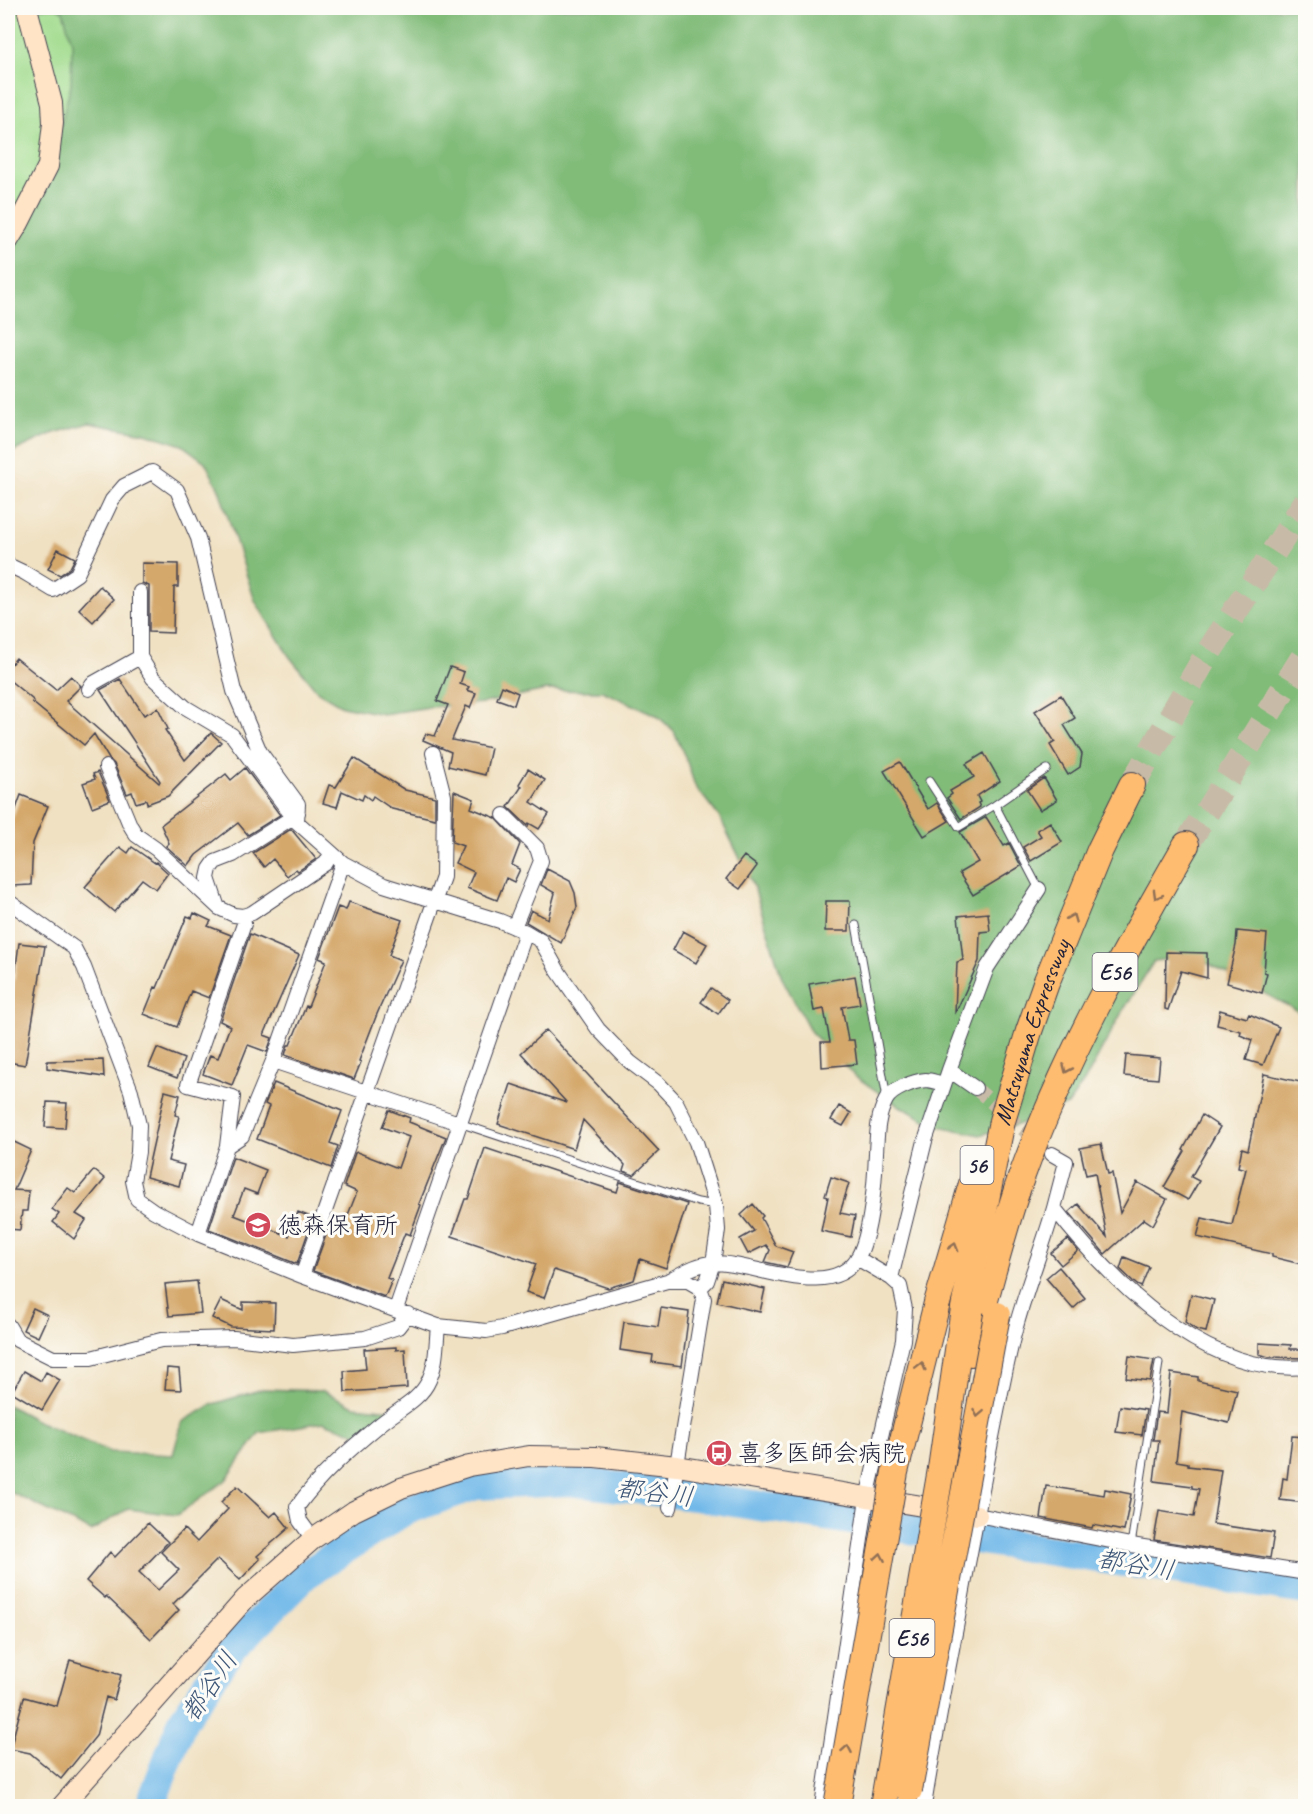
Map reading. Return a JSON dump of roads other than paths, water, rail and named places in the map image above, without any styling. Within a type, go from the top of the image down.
[{"type":"highway","name":"Matsuyama Expressway","points":[[883,1806],[941,1469],[981,1312],[1002,1121],[1029,1031],[1100,850],[1132,785]]},
{"type":"highway","name":"Matsuyama Expressway","points":[[1052,1103],[1102,996],[1186,845]]},
{"type":"highway","name":"56","points":[[837,1806],[895,1472],[937,1303],[995,1104],[1029,1031]]},
{"type":"highway","name":"56","points":[[981,1312],[1021,1215],[1052,1103]]},
{"type":"highway","points":[[913,1801],[981,1312]]},
{"type":"street","points":[[8,241],[48,166],[54,123],[52,103],[27,8]]},
{"type":"street","points":[[8,565],[53,590],[77,574],[112,500],[124,486],[152,472],[177,490],[198,538],[234,691],[260,752],[298,804],[295,815],[233,855],[215,862],[208,878],[219,908]]},
{"type":"street","points":[[140,592],[141,657],[153,678],[185,707],[231,735],[295,815],[297,822],[343,863],[384,885],[520,929],[541,941],[558,971],[598,1029],[630,1062],[659,1084],[676,1102],[696,1142],[716,1205],[718,1230],[713,1263],[707,1281],[700,1288]]},
{"type":"street","points":[[89,690],[92,684],[141,657]]},
{"type":"street","points":[[302,1276],[365,1092],[443,877],[444,796],[432,753]]},
{"type":"street","points":[[106,767],[136,835],[156,849],[219,908],[234,915],[243,916],[252,913],[326,863],[331,854]]},
{"type":"street","points":[[8,1325],[17,1340],[53,1359],[91,1358],[161,1340],[234,1338],[293,1345],[365,1338],[398,1327],[541,861],[537,848],[504,816]]},
{"type":"street","points":[[227,1146],[242,1136],[273,1061],[343,863]]},
{"type":"street","points":[[891,1278],[925,1141],[987,968],[1039,889]]},
{"type":"street","points":[[8,900],[74,948],[84,967],[131,1091],[139,1125],[138,1152],[133,1181],[137,1199],[154,1211],[198,1234],[302,1276],[438,1326],[486,1331],[502,1328],[667,1281],[690,1269],[713,1263],[809,1279],[839,1275],[857,1258],[866,1237],[877,1129],[887,1098],[903,1087],[927,1080],[944,1084]]},
{"type":"street","points":[[198,1234],[227,1146],[233,1097],[189,1085],[244,924],[243,916]]},
{"type":"street","points":[[273,1061],[459,1123]]},
{"type":"street","points":[[949,1070],[975,1088]]},
{"type":"street","points":[[913,1801],[932,1753],[1012,1342],[1026,1290],[1054,1208],[1066,1161],[1052,1154]]},
{"type":"street","points":[[1054,1208],[1101,1265],[1164,1321],[1210,1347],[1251,1363],[1305,1367]]},
{"type":"street","points":[[822,1806],[867,1498],[903,1340],[905,1309],[900,1286],[857,1258]]},
{"type":"street","points":[[667,1281],[688,1281],[700,1288],[704,1299],[670,1508]]},
{"type":"street","points":[[313,1539],[300,1521],[297,1507],[311,1487],[379,1425],[418,1396],[429,1382],[434,1365],[438,1326]]},
{"type":"street","points":[[62,1806],[244,1599],[313,1539],[354,1511],[401,1488],[469,1466],[529,1456],[595,1457],[676,1472],[977,1515],[1131,1545],[1305,1574]]},
{"type":"lane","points":[[929,781],[959,827],[1047,768]]},
{"type":"lane","points":[[995,805],[1039,889]]},
{"type":"lane","points":[[855,925],[887,1098]]},
{"type":"lane","points":[[459,1123],[698,1202],[716,1205]]},
{"type":"lane","points":[[1131,1545],[1159,1363]]},
{"type":"waterway","name":"都谷川","points":[[150,1806],[183,1720],[231,1650],[305,1575],[404,1511],[476,1485],[570,1481],[695,1496],[1306,1590]]},
{"type":"tunnel","points":[[1132,785],[1203,661],[1306,502]]},
{"type":"tunnel","points":[[1186,845],[1306,653]]},
{"type":"tunnel","points":[[975,1088],[1037,1141]]},
{"type":"place","name":"徳森保育所","points":[[258,1225]]},
{"type":"place","name":"喜多医師会病院","points":[[719,1453]]}]
